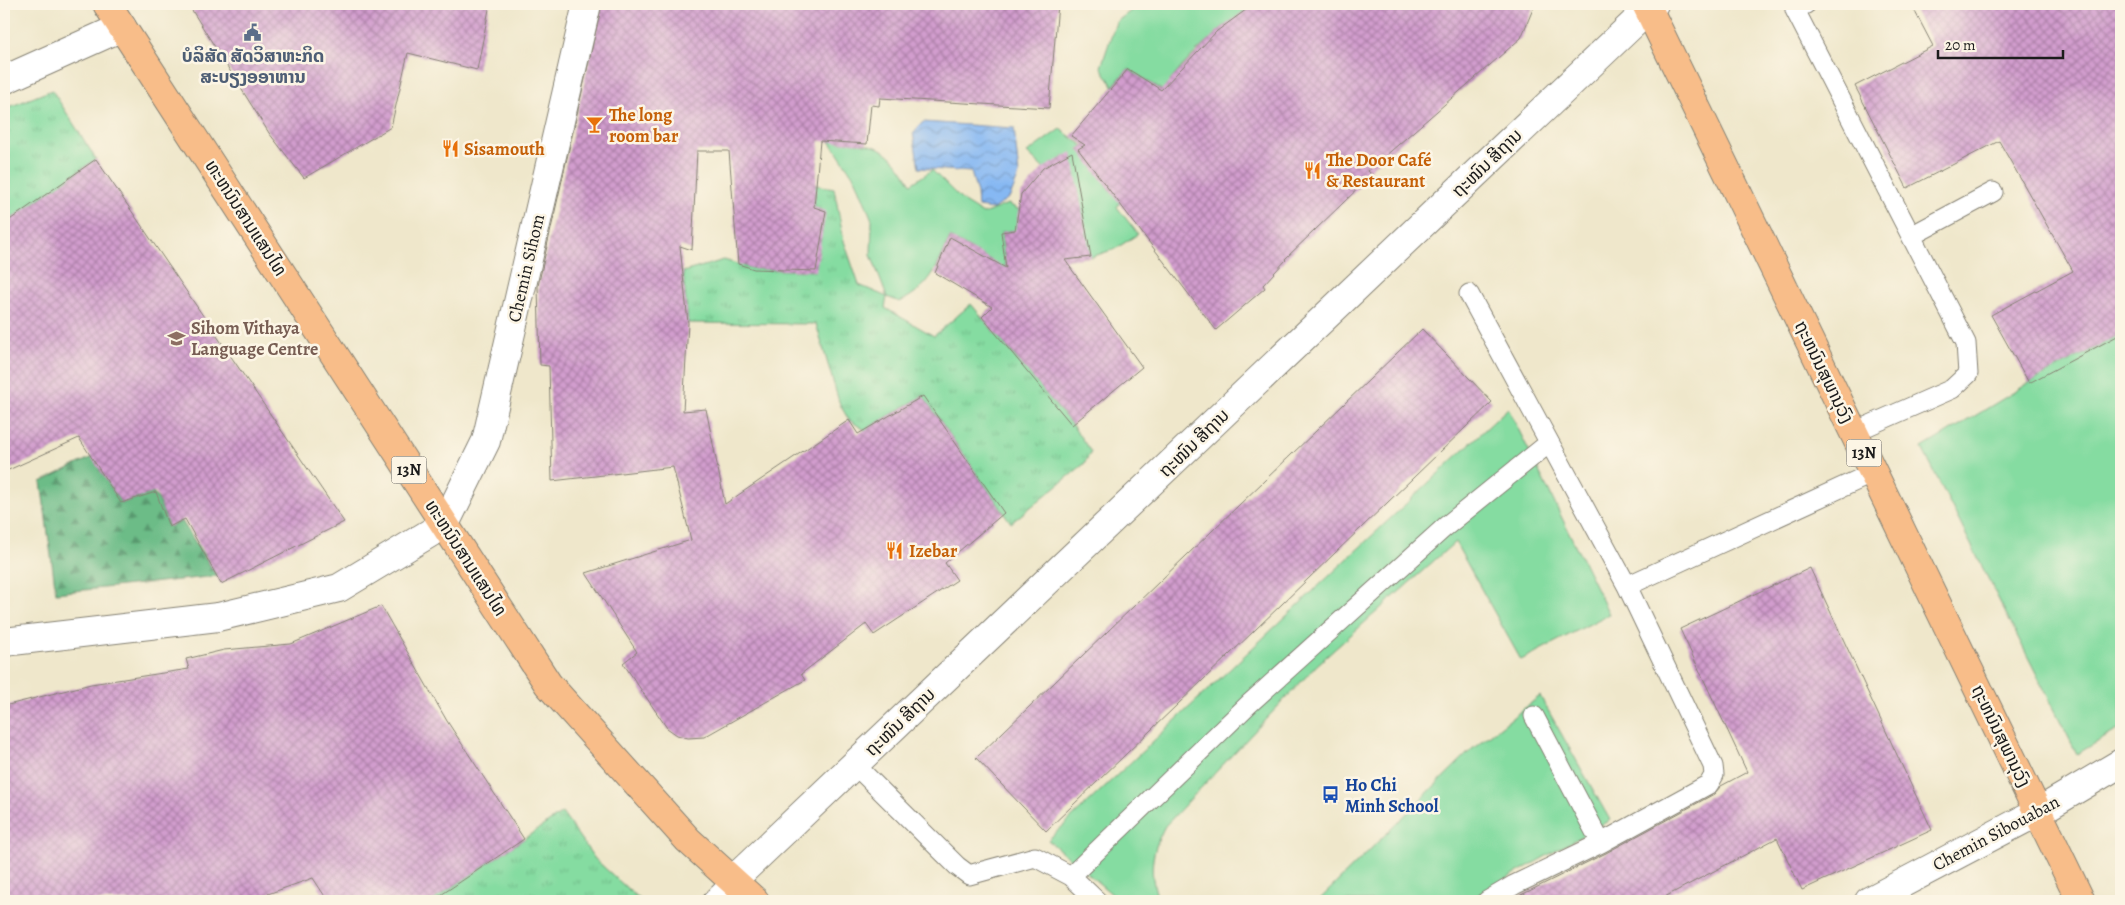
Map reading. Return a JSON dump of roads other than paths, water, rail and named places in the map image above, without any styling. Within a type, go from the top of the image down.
[{"type":"highway","name":"ທະຫນົນສາມແສນໄທ","points":[[107,4],[548,684],[688,840],[755,901]]},
{"type":"highway","name":"ຖະຫນົນສຸພານຸວົງ","points":[[1650,6],[1873,473],[2081,901]]},
{"type":"street","name":"Chemin Sihom","points":[[444,524],[486,441],[587,4]]},
{"type":"street","name":"ຖະໜົນ ສີຖານ","points":[[732,881],[1650,6]]},
{"type":"street","points":[[4,80],[122,27]]},
{"type":"street","points":[[4,642],[218,617],[339,588],[444,524]]},
{"type":"street","name":"Chemin Sibouaban","points":[[1869,901],[2038,812],[2121,763]]},
{"type":"lane","points":[[1806,4],[1795,10],[1966,344],[1968,374],[1952,389],[1854,432]]},
{"type":"lane","points":[[1911,236],[1993,192]]},
{"type":"lane","points":[[1470,294],[1627,586],[1713,766],[1714,775],[1709,784],[1698,791],[1600,843],[1514,885],[1487,901]]},
{"type":"lane","points":[[1071,876],[1249,704],[1445,527],[1550,443]]},
{"type":"lane","points":[[1627,586],[1873,473]]},
{"type":"lane","points":[[1534,716],[1600,843]]},
{"type":"lane","points":[[855,765],[957,866],[970,875],[1035,857],[1071,876],[1097,901]]},
{"type":"lane","points":[[712,901],[732,881]]},
{"type":"water","points":[[923,122],[1014,128],[1019,175],[1010,197],[993,209],[978,207],[977,193],[971,172],[919,168],[913,133]]},
{"type":"place","name":"ບໍລິສັດ ສັດວິສາຫະກິດ ສະບຽງອອາຫານ","points":[[253,33]]},
{"type":"place","name":"The long room bar","points":[[595,125]]},
{"type":"place","name":"Sisamouth","points":[[450,149]]},
{"type":"place","name":"The Door Café & Restaurant","points":[[1312,170]]},
{"type":"place","name":"Sihom Vithaya Language Centre","points":[[177,338]]},
{"type":"place","name":"Izebar","points":[[895,551]]},
{"type":"place","name":"Ho Chi Minh School","points":[[1331,795]]}]
